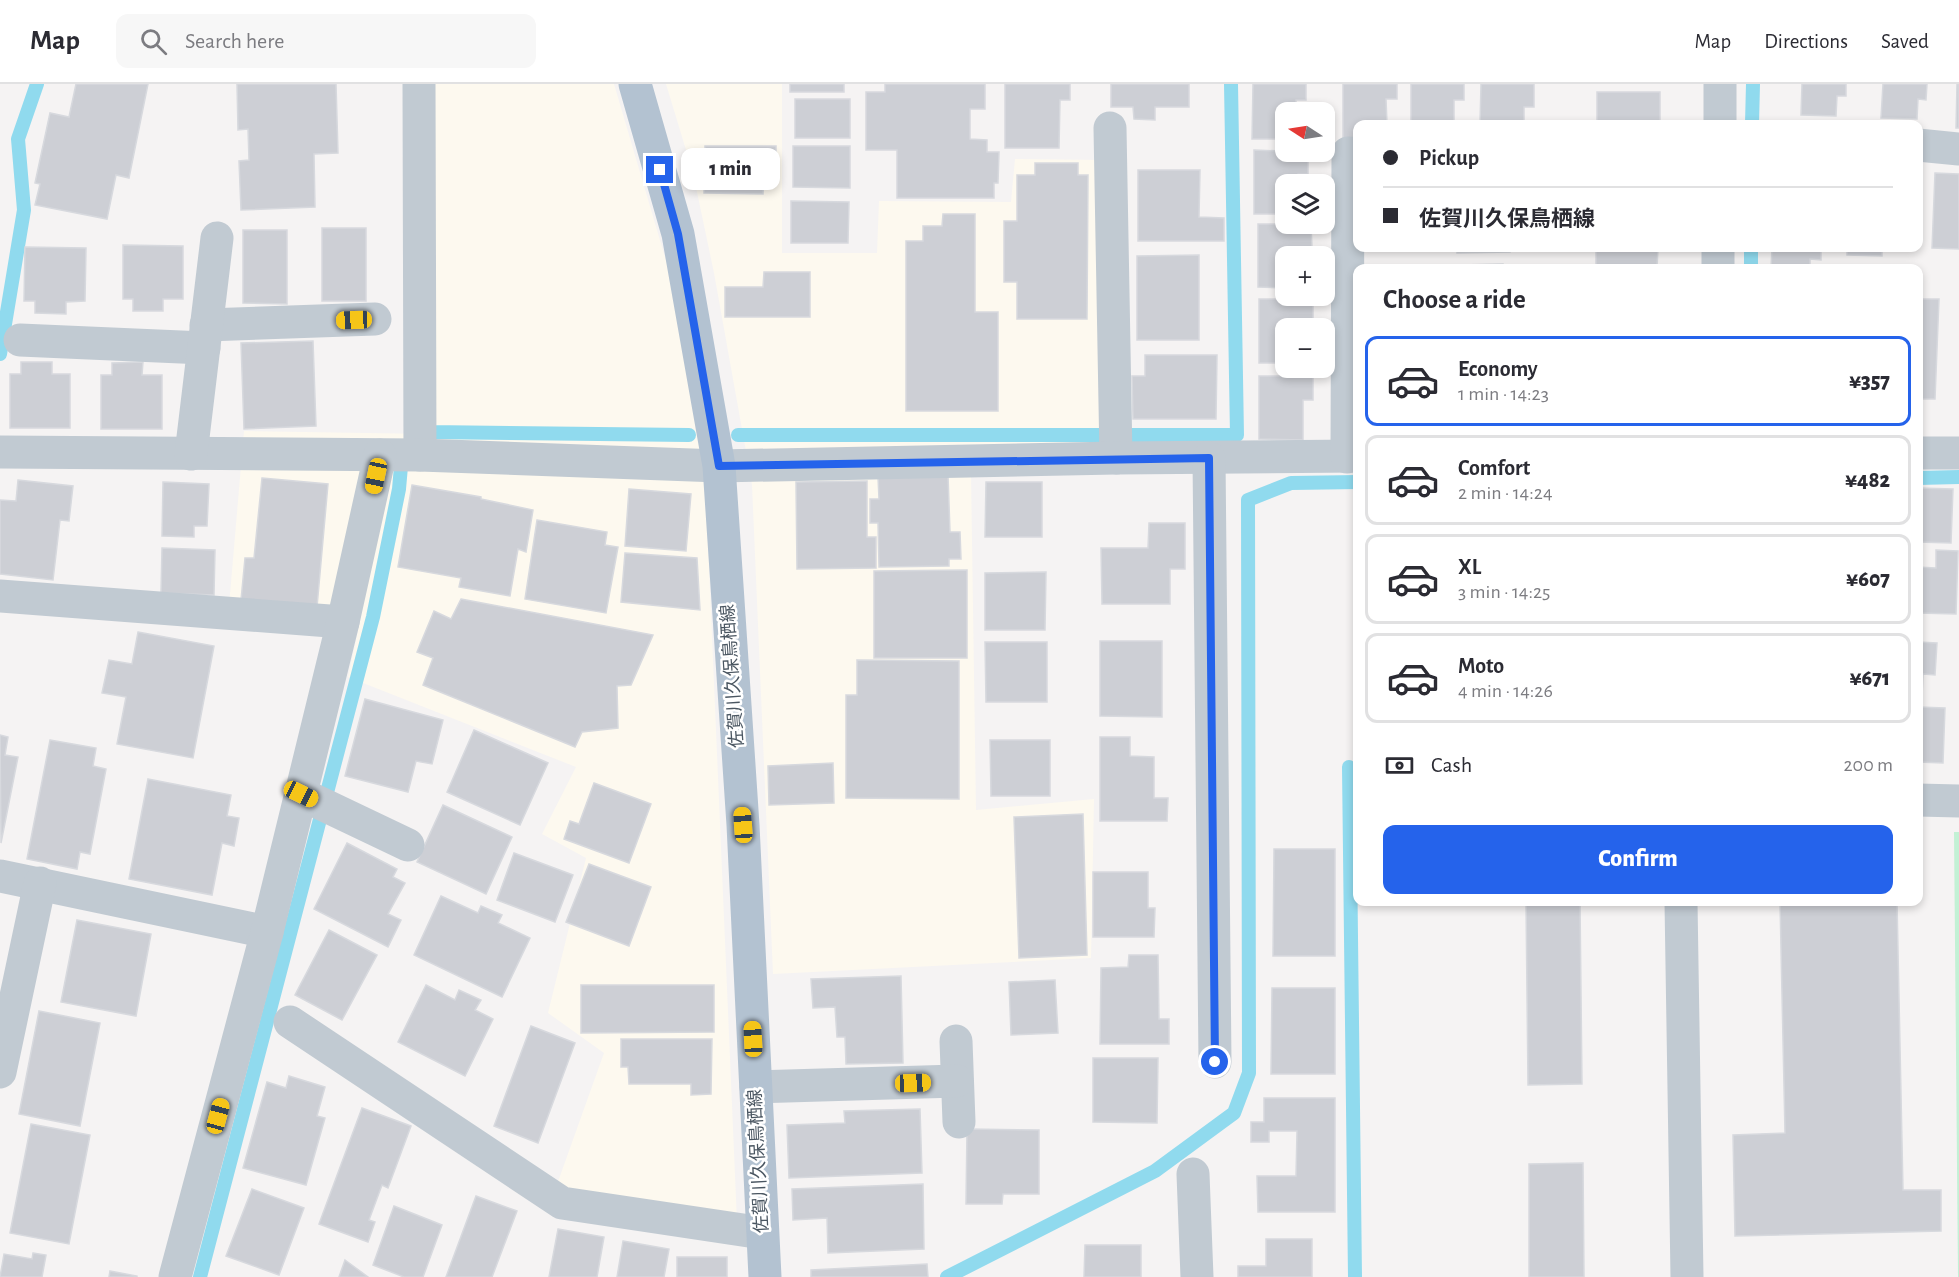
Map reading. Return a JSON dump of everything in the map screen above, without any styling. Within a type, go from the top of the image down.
[{"type":"main road","name":"佐賀川久保鳥栖線","points":[[635,84],[678,234],[719,466],[743,825],[765,1277]]},
{"type":"street","points":[[419,84],[420,437]]},
{"type":"street","points":[[1720,84],[1720,120]]},
{"type":"street","points":[[1110,128],[1116,458]]},
{"type":"street","points":[[1923,145],[1959,149]]},
{"type":"street","points":[[0,452],[380,455],[420,437],[719,466],[1352,456],[1348,153],[1353,154]]},
{"type":"street","points":[[191,454],[217,238]]},
{"type":"street","points":[[20,340],[205,336],[375,319]]},
{"type":"street","points":[[1923,453],[1959,453]]},
{"type":"street","points":[[175,1277],[267,932],[343,622],[380,455]]},
{"type":"street","points":[[1209,458],[1215,1062]]},
{"type":"street","points":[[0,596],[343,622]]},
{"type":"street","points":[[301,794],[408,845]]},
{"type":"street","points":[[1923,800],[1959,801]]},
{"type":"street","points":[[0,876],[267,932]]},
{"type":"street","points":[[0,1072],[40,883]]},
{"type":"street","points":[[1681,906],[1687,1277]]},
{"type":"street","points":[[290,1022],[561,1203],[762,1233]]},
{"type":"street","points":[[956,1041],[958,1122]]},
{"type":"street","points":[[756,1087],[957,1082]]},
{"type":"street","points":[[1193,1174],[1197,1277]]},
{"type":"shaded area","points":[[430,84],[614,84],[672,281],[698,422],[706,496],[737,1222],[555,1190],[604,1053],[548,1013],[586,858],[542,834],[576,767],[348,677],[361,617],[229,606],[244,431],[430,434]]},
{"type":"shaded area","points":[[666,84],[782,84],[782,253],[877,253],[879,201],[1011,202],[1015,159],[1105,160],[1102,472],[971,473],[976,810],[1094,799],[1091,958],[773,974],[752,485],[714,273],[693,173]]},
{"type":"green space","points":[[1954,832],[1959,832],[1959,1277],[1958,1277]]},
{"type":"building","points":[[76,84],[148,84],[129,178],[116,175],[107,219],[35,205],[40,184],[35,183],[50,113],[69,117]]},
{"type":"building","points":[[237,84],[336,84],[338,153],[314,154],[315,207],[241,210],[239,161],[249,160],[248,129],[238,130]]},
{"type":"building","points":[[790,84],[844,84],[844,92],[790,92]]},
{"type":"building","points":[[885,84],[985,84],[985,109],[970,109],[970,139],[987,140],[987,152],[999,152],[998,183],[994,183],[994,198],[897,198],[897,150],[866,150],[866,92],[885,92]]},
{"type":"building","points":[[1005,84],[1070,84],[1070,100],[1060,100],[1059,148],[1005,148]]},
{"type":"building","points":[[1111,84],[1189,84],[1189,107],[1155,107],[1155,120],[1134,119],[1133,107],[1111,107]]},
{"type":"building","points":[[1253,84],[1306,84],[1306,100],[1275,102],[1275,139],[1252,139]]},
{"type":"building","points":[[1343,84],[1397,84],[1397,99],[1386,99],[1387,120],[1353,120],[1353,138],[1343,138]]},
{"type":"building","points":[[1411,84],[1464,84],[1464,100],[1454,100],[1454,120],[1411,120]]},
{"type":"building","points":[[1481,84],[1534,84],[1534,107],[1524,107],[1524,120],[1480,120]]},
{"type":"building","points":[[1802,84],[1846,84],[1846,96],[1837,96],[1836,116],[1801,115]]},
{"type":"building","points":[[1883,84],[1927,84],[1926,100],[1918,99],[1917,119],[1881,118]]},
{"type":"building","points":[[1957,84],[1959,84],[1959,128],[1956,128]]},
{"type":"building","points":[[1597,92],[1660,92],[1660,120],[1597,120]]},
{"type":"building","points":[[795,99],[850,99],[850,138],[795,138]]},
{"type":"building","points":[[705,146],[776,146],[776,175],[764,176],[763,194],[704,193]]},
{"type":"building","points":[[793,146],[850,146],[850,188],[793,187]]},
{"type":"building","points":[[1254,150],[1275,151],[1275,162],[1308,162],[1308,174],[1275,174],[1275,214],[1254,214]]},
{"type":"building","points":[[1035,163],[1078,163],[1078,175],[1088,175],[1087,319],[1017,319],[1017,282],[1004,282],[1004,221],[1017,221],[1017,175],[1035,175]]},
{"type":"building","points":[[1138,170],[1200,170],[1199,217],[1224,218],[1224,241],[1138,241]]},
{"type":"building","points":[[1935,173],[1959,174],[1959,249],[1932,248]]},
{"type":"building","points":[[791,201],[849,202],[848,243],[791,243]]},
{"type":"building","points":[[943,214],[975,214],[975,312],[998,312],[998,411],[906,411],[906,241],[923,241],[923,226],[942,226]]},
{"type":"building","points":[[1258,224],[1275,224],[1275,234],[1311,234],[1312,246],[1275,246],[1275,288],[1258,287]]},
{"type":"building","points":[[322,228],[366,228],[366,301],[322,301]]},
{"type":"building","points":[[243,230],[287,230],[287,304],[243,303]]},
{"type":"building","points":[[123,245],[183,246],[183,299],[163,299],[163,311],[133,311],[133,299],[123,299]]},
{"type":"building","points":[[25,247],[86,248],[85,301],[66,302],[66,314],[35,313],[35,301],[24,301]]},
{"type":"building","points":[[1457,252],[1510,252],[1457,253]]},
{"type":"building","points":[[1596,252],[1658,252],[1657,264],[1596,264]]},
{"type":"building","points":[[1772,252],[1821,252],[1821,260],[1810,259],[1810,264],[1771,264]]},
{"type":"building","points":[[1847,252],[1882,252],[1882,256],[1847,255]]},
{"type":"building","points":[[1199,255],[1199,340],[1137,340],[1137,256]]},
{"type":"building","points":[[764,272],[810,272],[810,317],[725,317],[725,287],[763,287]]},
{"type":"building","points":[[1259,299],[1275,299],[1275,306],[1313,306],[1313,318],[1275,318],[1275,363],[1259,363]]},
{"type":"building","points":[[1923,299],[1939,299],[1935,399],[1923,399]]},
{"type":"building","points":[[313,341],[316,426],[244,429],[241,343]]},
{"type":"building","points":[[1145,355],[1217,355],[1216,419],[1133,419],[1132,376],[1145,376]]},
{"type":"building","points":[[21,362],[52,362],[52,374],[70,374],[70,428],[10,428],[10,374],[21,374]]},
{"type":"building","points":[[143,362],[142,375],[162,375],[162,429],[101,429],[101,375],[112,375],[112,363]]},
{"type":"building","points":[[1259,376],[1313,378],[1313,400],[1303,400],[1303,440],[1259,439]]},
{"type":"building","points":[[948,475],[950,532],[960,532],[961,559],[949,559],[949,566],[879,567],[878,523],[870,523],[870,499],[879,499],[878,477]]},
{"type":"building","points":[[262,478],[328,484],[317,607],[241,600],[245,558],[254,558]]},
{"type":"building","points":[[18,480],[73,486],[69,521],[60,520],[53,580],[0,574],[0,500],[16,501]]},
{"type":"building","points":[[867,481],[867,537],[876,537],[876,568],[797,569],[796,482]]},
{"type":"building","points":[[163,482],[209,484],[207,526],[194,526],[194,537],[162,536]]},
{"type":"building","points":[[986,482],[1042,482],[1042,537],[985,537]]},
{"type":"building","points":[[412,485],[481,497],[481,499],[533,510],[526,552],[518,549],[510,596],[459,587],[461,578],[398,567]]},
{"type":"building","points":[[1923,488],[1953,489],[1951,543],[1923,542]]},
{"type":"building","points":[[629,489],[691,494],[686,551],[625,546]]},
{"type":"building","points":[[537,520],[607,532],[605,545],[618,547],[606,613],[525,599]]},
{"type":"building","points":[[1149,523],[1185,523],[1185,569],[1170,569],[1170,604],[1102,604],[1101,548],[1148,548]]},
{"type":"building","points":[[162,548],[215,550],[214,595],[161,593]]},
{"type":"building","points":[[1936,550],[1958,551],[1956,614],[1923,613],[1923,567],[1936,568]]},
{"type":"building","points":[[625,553],[697,558],[700,610],[621,602]]},
{"type":"building","points":[[967,570],[967,658],[874,658],[874,571]]},
{"type":"building","points":[[1046,572],[1045,630],[985,630],[985,573]]},
{"type":"building","points":[[461,599],[653,635],[631,685],[617,686],[618,728],[582,732],[575,747],[423,685],[433,658],[417,652],[434,611],[451,619]]},
{"type":"building","points":[[138,632],[214,646],[193,758],[117,744],[126,697],[102,693],[109,660],[132,664]]},
{"type":"building","points":[[1100,641],[1162,641],[1162,717],[1100,716]]},
{"type":"building","points":[[985,642],[1047,642],[1047,702],[986,702]]},
{"type":"building","points":[[1923,642],[1937,643],[1935,675],[1923,674]]},
{"type":"building","points":[[857,660],[959,661],[959,799],[846,798],[846,695],[857,695]]},
{"type":"building","points":[[365,699],[443,720],[432,764],[416,761],[408,792],[345,776]]},
{"type":"building","points":[[1923,707],[1945,708],[1943,763],[1923,762]]},
{"type":"building","points":[[474,730],[548,763],[520,825],[447,792]]},
{"type":"building","points":[[0,735],[8,737],[5,755],[18,757],[1,843]]},
{"type":"building","points":[[1100,737],[1130,737],[1130,756],[1154,757],[1154,798],[1168,798],[1167,821],[1100,821]]},
{"type":"building","points":[[50,740],[96,748],[93,766],[106,769],[90,854],[80,852],[77,869],[27,859]]},
{"type":"building","points":[[990,740],[1050,740],[1050,796],[991,796]]},
{"type":"building","points":[[833,763],[834,803],[769,805],[768,766]]},
{"type":"building","points":[[148,779],[231,795],[227,816],[239,818],[234,846],[222,843],[212,895],[129,879]]},
{"type":"building","points":[[594,783],[651,804],[629,863],[564,839],[570,821],[579,824]]},
{"type":"building","points":[[443,805],[512,837],[486,894],[417,862]]},
{"type":"building","points":[[1083,814],[1087,955],[1019,958],[1014,817]]},
{"type":"building","points":[[347,843],[397,869],[393,877],[405,883],[388,914],[401,920],[388,947],[314,909]]},
{"type":"building","points":[[1274,849],[1335,849],[1335,956],[1273,956]]},
{"type":"building","points":[[514,853],[573,875],[555,922],[497,900]]},
{"type":"building","points":[[589,864],[651,887],[629,946],[566,922]]},
{"type":"building","points":[[1093,872],[1148,872],[1148,908],[1155,908],[1154,937],[1093,937]]},
{"type":"building","points":[[441,896],[478,913],[481,906],[502,915],[498,923],[530,938],[502,997],[414,955]]},
{"type":"building","points":[[1526,906],[1580,906],[1582,1084],[1528,1085]]},
{"type":"building","points":[[1780,906],[1897,906],[1903,1190],[1941,1190],[1941,1231],[1735,1236],[1733,1135],[1785,1133]]},
{"type":"building","points":[[77,920],[151,934],[136,1016],[61,1002]]},
{"type":"building","points":[[329,930],[377,955],[342,1020],[295,995]]},
{"type":"building","points":[[1129,955],[1158,955],[1159,1019],[1169,1019],[1169,1044],[1100,1044],[1101,968],[1128,967]]},
{"type":"building","points":[[901,976],[903,1063],[846,1064],[845,1037],[837,1037],[835,1007],[813,1008],[811,979]]},
{"type":"building","points":[[1055,980],[1058,1033],[1011,1035],[1009,982]]},
{"type":"building","points":[[426,985],[455,1000],[459,990],[481,1000],[475,1010],[493,1019],[465,1076],[398,1042]]},
{"type":"building","points":[[581,985],[714,985],[714,1032],[581,1033]]},
{"type":"building","points":[[1272,988],[1335,988],[1335,1074],[1271,1074]]},
{"type":"building","points":[[39,1011],[100,1023],[80,1126],[19,1114]]},
{"type":"building","points":[[531,1026],[575,1043],[538,1143],[494,1126]]},
{"type":"building","points":[[621,1039],[712,1039],[711,1094],[691,1095],[691,1084],[629,1084],[628,1067],[621,1067]]},
{"type":"building","points":[[1093,1058],[1158,1058],[1157,1123],[1093,1122]]},
{"type":"building","points":[[289,1076],[325,1087],[317,1116],[325,1118],[306,1185],[243,1168],[267,1082],[286,1088]]},
{"type":"building","points":[[1264,1098],[1335,1098],[1335,1212],[1258,1212],[1257,1176],[1296,1176],[1297,1131],[1269,1131],[1269,1142],[1251,1142],[1251,1122],[1264,1122]]},
{"type":"building","points":[[362,1108],[411,1126],[388,1188],[382,1185],[369,1220],[375,1222],[368,1242],[319,1224]]},
{"type":"building","points":[[920,1109],[922,1173],[789,1178],[787,1125],[845,1123],[844,1111]]},
{"type":"building","points":[[31,1124],[90,1135],[69,1244],[10,1233]]},
{"type":"building","points":[[967,1129],[1039,1130],[1039,1194],[1003,1194],[1002,1204],[966,1204]]},
{"type":"building","points":[[1583,1163],[1584,1277],[1529,1277],[1529,1164]]},
{"type":"building","points":[[923,1184],[924,1249],[828,1253],[827,1218],[793,1220],[792,1189]]},
{"type":"building","points":[[252,1189],[304,1208],[279,1275],[226,1256]]},
{"type":"building","points":[[476,1196],[517,1211],[492,1277],[446,1277]]},
{"type":"building","points":[[394,1206],[442,1225],[423,1277],[404,1277],[373,1265]]},
{"type":"building","points":[[558,1229],[604,1237],[597,1277],[549,1277]]},
{"type":"building","points":[[1266,1239],[1312,1239],[1312,1277],[1238,1277],[1238,1266],[1266,1266]]},
{"type":"building","points":[[623,1241],[669,1249],[664,1277],[617,1277]]},
{"type":"building","points":[[1085,1245],[1141,1245],[1141,1277],[1084,1277]]},
{"type":"building","points":[[33,1253],[46,1255],[42,1277],[0,1277],[4,1254],[32,1259]]},
{"type":"building","points":[[677,1257],[727,1257],[727,1277],[677,1277]]},
{"type":"building","points":[[345,1260],[368,1277],[339,1277]]},
{"type":"building","points":[[927,1264],[928,1277],[811,1277],[811,1270]]},
{"type":"building","points":[[110,1271],[137,1276],[137,1277],[109,1277]]},
{"type":"waterway","points":[[0,354],[24,210],[18,139],[37,84]]},
{"type":"waterway","points":[[738,435],[1237,435],[1231,84]]},
{"type":"waterway","points":[[1752,120],[1753,84]]},
{"type":"waterway","points":[[1751,252],[1751,264]]},
{"type":"waterway","points":[[419,429],[429,432],[689,435]]},
{"type":"waterway","points":[[200,1277],[373,617],[399,489],[402,455]]},
{"type":"waterway","points":[[1923,478],[1959,477]]},
{"type":"waterway","points":[[947,1277],[1155,1171],[1234,1113],[1249,1073],[1248,500],[1291,483],[1353,482]]},
{"type":"waterway","points":[[1349,767],[1355,1277]]},
{"type":"route","points":[[660,170],[678,234],[719,466],[1209,458],[1215,1062]]}]
